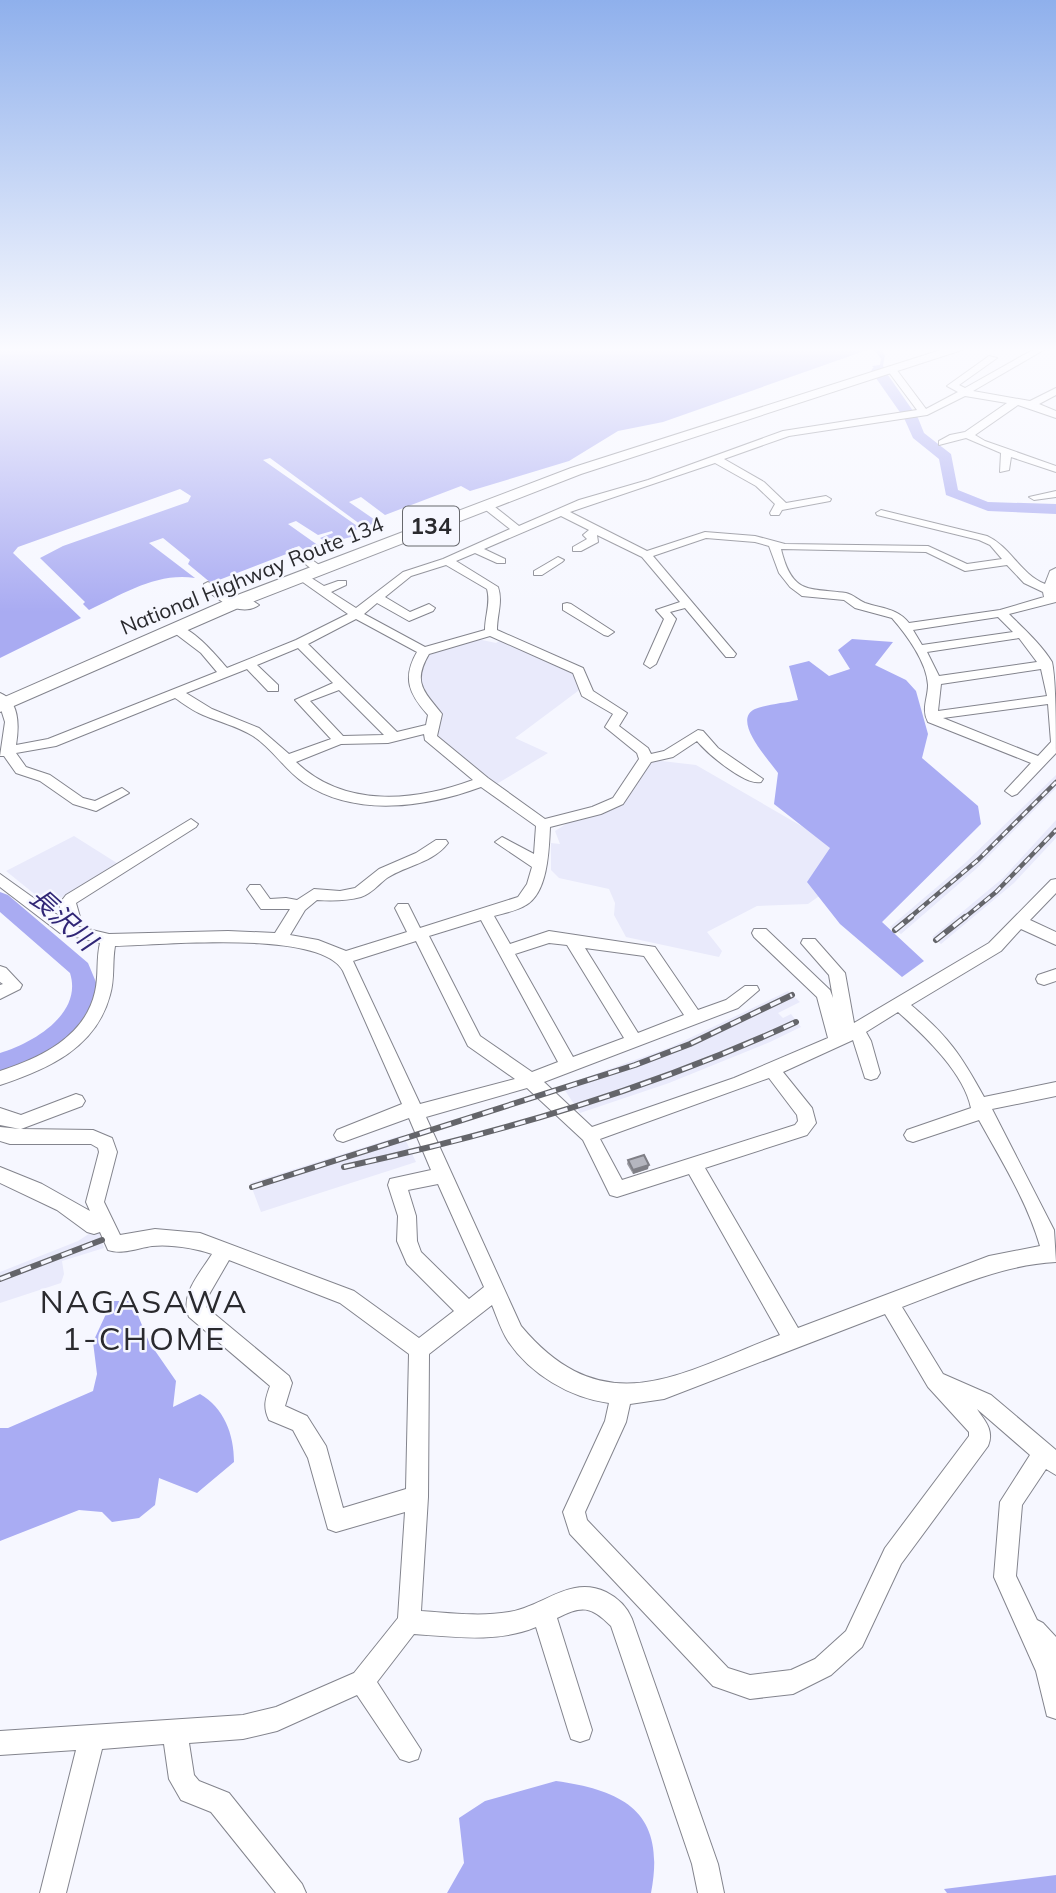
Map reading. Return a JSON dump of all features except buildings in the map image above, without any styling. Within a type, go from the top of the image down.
[{"type":"highway","name":"National Highway Route 134","points":[[2,702],[318,569],[679,436]]},
{"type":"street","points":[[4,752],[51,743],[300,643],[356,614],[407,574],[447,561],[583,502],[717,460],[781,436]]},
{"type":"street","points":[[943,443],[959,436]]},
{"type":"street","points":[[970,436],[981,443],[1056,469]]},
{"type":"street","points":[[1004,470],[1006,452]]},
{"type":"street","points":[[717,460],[760,484],[781,504],[777,510],[826,499]]},
{"type":"street","points":[[1034,497],[1056,494]]},
{"type":"street","points":[[486,505],[518,530]]},
{"type":"street","points":[[562,512],[646,555],[730,654]]},
{"type":"street","points":[[881,513],[994,543],[1028,581],[1052,595]]},
{"type":"street","points":[[577,549],[594,540],[589,535],[597,530]]},
{"type":"street","points":[[646,555],[705,535],[755,539],[775,545],[928,548],[955,566],[965,568],[1011,561]]},
{"type":"street","points":[[775,545],[779,567],[806,594],[847,597],[859,605],[896,615],[919,649],[934,681],[929,709],[938,723],[1041,762]]},
{"type":"street","points":[[475,549],[501,561]]},
{"type":"street","points":[[301,555],[318,569]]},
{"type":"street","points":[[538,573],[558,560]]},
{"type":"street","points":[[447,561],[492,587],[496,600],[491,612],[491,632]]},
{"type":"street","points":[[1052,595],[1056,571]]},
{"type":"street","points":[[301,576],[356,614],[424,650],[491,632],[579,671],[587,693],[620,713],[612,727],[643,751],[646,759]]},
{"type":"street","points":[[323,591],[342,583]]},
{"type":"street","points":[[208,586],[231,604],[253,605]]},
{"type":"street","points":[[906,627],[1001,613],[1052,595]]},
{"type":"street","points":[[376,597],[409,617],[429,608]]},
{"type":"street","points":[[650,664],[670,619],[662,610],[687,604]]},
{"type":"street","points":[[567,607],[608,632]]},
{"type":"street","points":[[1001,613],[1023,634],[1047,664],[1054,698],[1056,743],[1012,791]]},
{"type":"street","points":[[176,628],[205,650],[224,672]]},
{"type":"street","points":[[919,649],[1023,634]]},
{"type":"street","points":[[300,643],[394,737]]},
{"type":"street","points":[[424,650],[412,681],[417,695],[435,714],[430,728],[433,741],[543,824],[596,811],[618,801],[646,759],[668,754],[698,734],[713,751],[756,779]]},
{"type":"street","points":[[248,663],[273,688]]},
{"type":"street","points":[[934,681],[1047,664]]},
{"type":"street","points":[[340,740],[301,700],[342,684]]},
{"type":"street","points":[[175,692],[204,711],[232,719],[259,734],[310,781],[332,793],[359,799],[436,797],[483,781]]},
{"type":"street","points":[[932,716],[1054,698]]},
{"type":"street","points":[[2,702],[13,725],[4,752]]},
{"type":"street","points":[[289,759],[340,740],[353,738],[376,742],[430,728]]},
{"type":"street","points":[[4,752],[22,770],[45,778],[78,801],[96,806],[121,793]]},
{"type":"street","points":[[65,929],[72,917],[66,904],[71,899],[191,824]]},
{"type":"street","points":[[343,958],[486,915],[523,901],[533,890],[540,865],[543,824]]},
{"type":"street","points":[[502,842],[540,865]]},
{"type":"street","points":[[279,938],[300,906],[314,894],[340,897],[360,892],[384,873],[421,856],[441,843]]},
{"type":"street","points":[[0,879],[65,929],[109,940],[279,938],[327,948],[343,958],[513,1333],[529,1354],[552,1373],[580,1387],[622,1395],[642,1395],[664,1389],[989,1265],[1054,1253],[1014,1166],[945,1045],[901,1004]]},
{"type":"street","points":[[589,1135],[773,1071],[847,1035],[966,967],[1022,923],[1056,884]]},
{"type":"street","points":[[255,889],[266,905],[286,903],[300,906]]},
{"type":"street","points":[[402,908],[474,1041],[530,1080],[589,1135],[617,1189],[801,1130],[807,1123],[806,1113],[773,1071]]},
{"type":"street","points":[[486,915],[508,950],[568,1064]]},
{"type":"street","points":[[1022,923],[1056,939]]},
{"type":"street","points":[[760,933],[824,994],[847,1035],[863,1041],[871,1073]]},
{"type":"street","points":[[508,950],[549,937],[649,951],[695,1018]]},
{"type":"street","points":[[0,1078],[50,1059],[74,1042],[94,1017],[104,988],[104,955],[109,940]]},
{"type":"street","points":[[572,940],[634,1040]]},
{"type":"street","points":[[809,943],[837,973],[847,1035]]},
{"type":"street","points":[[0,972],[14,985],[0,993]]},
{"type":"street","points":[[343,1135],[412,1111],[530,1080],[732,1004],[751,990]]},
{"type":"street","points":[[913,1135],[980,1108],[1056,1089]]},
{"type":"street","points":[[0,1115],[1,1118],[21,1122],[76,1101]]},
{"type":"street","points":[[0,1134],[10,1137],[93,1137],[106,1143],[108,1152],[95,1202],[113,1243],[117,1245],[176,1237],[200,1241],[334,1290],[419,1350]]},
{"type":"street","points":[[694,1166],[794,1340]]},
{"type":"street","points":[[0,1175],[26,1184],[72,1212],[85,1216],[94,1226],[106,1222]]},
{"type":"street","points":[[442,1175],[397,1185],[407,1216],[407,1241],[414,1258],[467,1310]]},
{"type":"street","points":[[224,1252],[197,1296],[196,1311],[282,1382],[274,1405],[276,1413],[300,1423],[318,1454],[337,1521],[417,1497]]},
{"type":"street","points":[[0,1743],[243,1727],[277,1718],[362,1681],[409,1622],[417,1497],[419,1350],[493,1292]]},
{"type":"street","points":[[622,1395],[615,1422],[574,1512],[578,1526],[721,1678],[750,1686],[793,1682],[823,1667],[855,1639],[893,1556],[981,1439],[979,1428],[935,1380],[889,1303]]},
{"type":"street","points":[[935,1380],[984,1402],[1050,1458],[1011,1502],[1008,1511],[1005,1577],[1048,1670],[1056,1707]]},
{"type":"street","points":[[409,1622],[462,1626],[512,1623],[575,1597],[596,1598],[611,1607],[620,1619],[705,1864],[711,1893]]},
{"type":"street","points":[[543,1611],[580,1730]]},
{"type":"street","points":[[1023,1619],[1056,1655]]},
{"type":"street","points":[[362,1681],[409,1750]]},
{"type":"street","points":[[175,1732],[182,1779],[190,1791],[220,1802],[293,1893]]},
{"type":"street","points":[[53,1893],[92,1738]]},
{"type":"shaded area","points":[[0,436],[609,436],[569,461],[470,491],[461,486],[385,515],[361,497],[349,502],[378,522],[364,527],[270,458],[263,460],[360,528],[351,532],[355,536],[327,543],[320,538],[333,533],[332,531],[318,535],[296,521],[288,524],[319,546],[306,552],[299,546],[286,551],[289,553],[211,583],[188,564],[190,560],[163,538],[149,543],[195,578],[154,581],[89,610],[83,604],[85,602],[40,558],[63,546],[188,502],[191,496],[180,489],[18,547],[13,553],[81,618],[0,658]]},
{"type":"shaded area","points":[[473,638],[496,643],[502,639],[576,670],[582,688],[515,738],[548,753],[495,785],[435,737],[442,714],[421,695],[420,672],[427,655]]},
{"type":"shaded area","points":[[852,639],[893,642],[875,665],[906,680],[916,691],[928,734],[922,758],[978,806],[981,824],[882,922],[924,961],[902,977],[840,924],[807,882],[830,848],[774,804],[778,773],[760,750],[747,722],[749,714],[755,709],[798,700],[789,666],[809,661],[829,676],[850,669],[838,650]]},
{"type":"shaded area","points":[[653,760],[696,765],[843,850],[856,870],[808,904],[757,906],[707,932],[722,951],[719,957],[626,937],[614,915],[615,903],[609,889],[559,878],[551,870],[551,843],[560,844],[555,831],[577,817],[608,809]]},
{"type":"shaded area","points":[[1056,775],[1056,788],[976,869],[901,934],[890,927],[965,863]]},
{"type":"shaded area","points":[[1056,820],[1056,838],[1014,883],[941,944],[932,937],[1003,878]]},
{"type":"shaded area","points":[[74,836],[120,865],[48,905],[6,871]]},
{"type":"shaded area","points":[[788,991],[800,1002],[778,1013],[783,1018],[791,1014],[801,1027],[770,1042],[669,1083],[580,1113],[562,1086],[671,1047]]},
{"type":"shaded area","points":[[403,1135],[416,1162],[261,1212],[250,1183]]},
{"type":"shaded area","points":[[98,1228],[104,1248],[62,1261],[64,1274],[61,1283],[0,1303],[0,1272],[78,1241]]},
{"type":"shaded area","points":[[112,1301],[132,1301],[149,1342],[176,1381],[173,1407],[200,1394],[221,1414],[230,1432],[234,1462],[197,1493],[159,1478],[155,1505],[139,1518],[112,1522],[102,1512],[79,1510],[0,1541],[0,1428],[8,1428],[93,1391],[97,1374],[93,1342]]},
{"type":"shaded area","points":[[556,1781],[603,1792],[622,1800],[636,1812],[647,1826],[653,1844],[651,1893],[447,1893],[464,1863],[459,1818],[485,1801]]},
{"type":"shaded area","points":[[1056,1875],[1056,1893],[947,1893],[944,1889]]},
{"type":"waterway","points":[[920,436],[946,457],[951,492],[962,499],[988,507],[1056,509]]},
{"type":"waterway","name":"長沢川","points":[[0,900],[80,969],[86,987],[74,1015],[54,1037],[28,1052],[0,1063]]},
{"type":"railway","points":[[908,919],[979,859],[1056,782]]},
{"type":"railway","points":[[963,919],[996,892],[1056,830]]},
{"type":"railway","points":[[895,930],[911,917]]},
{"type":"railway","points":[[936,940],[965,917]]},
{"type":"railway","points":[[252,1187],[635,1065],[690,1044],[792,995]]},
{"type":"railway","points":[[344,1167],[460,1139],[574,1107],[686,1068],[796,1022]]},
{"type":"railway","points":[[0,1279],[102,1240]]},
{"type":"district","name":"NAGASAWA 1-CHOME","points":[[144,1320]]}]
